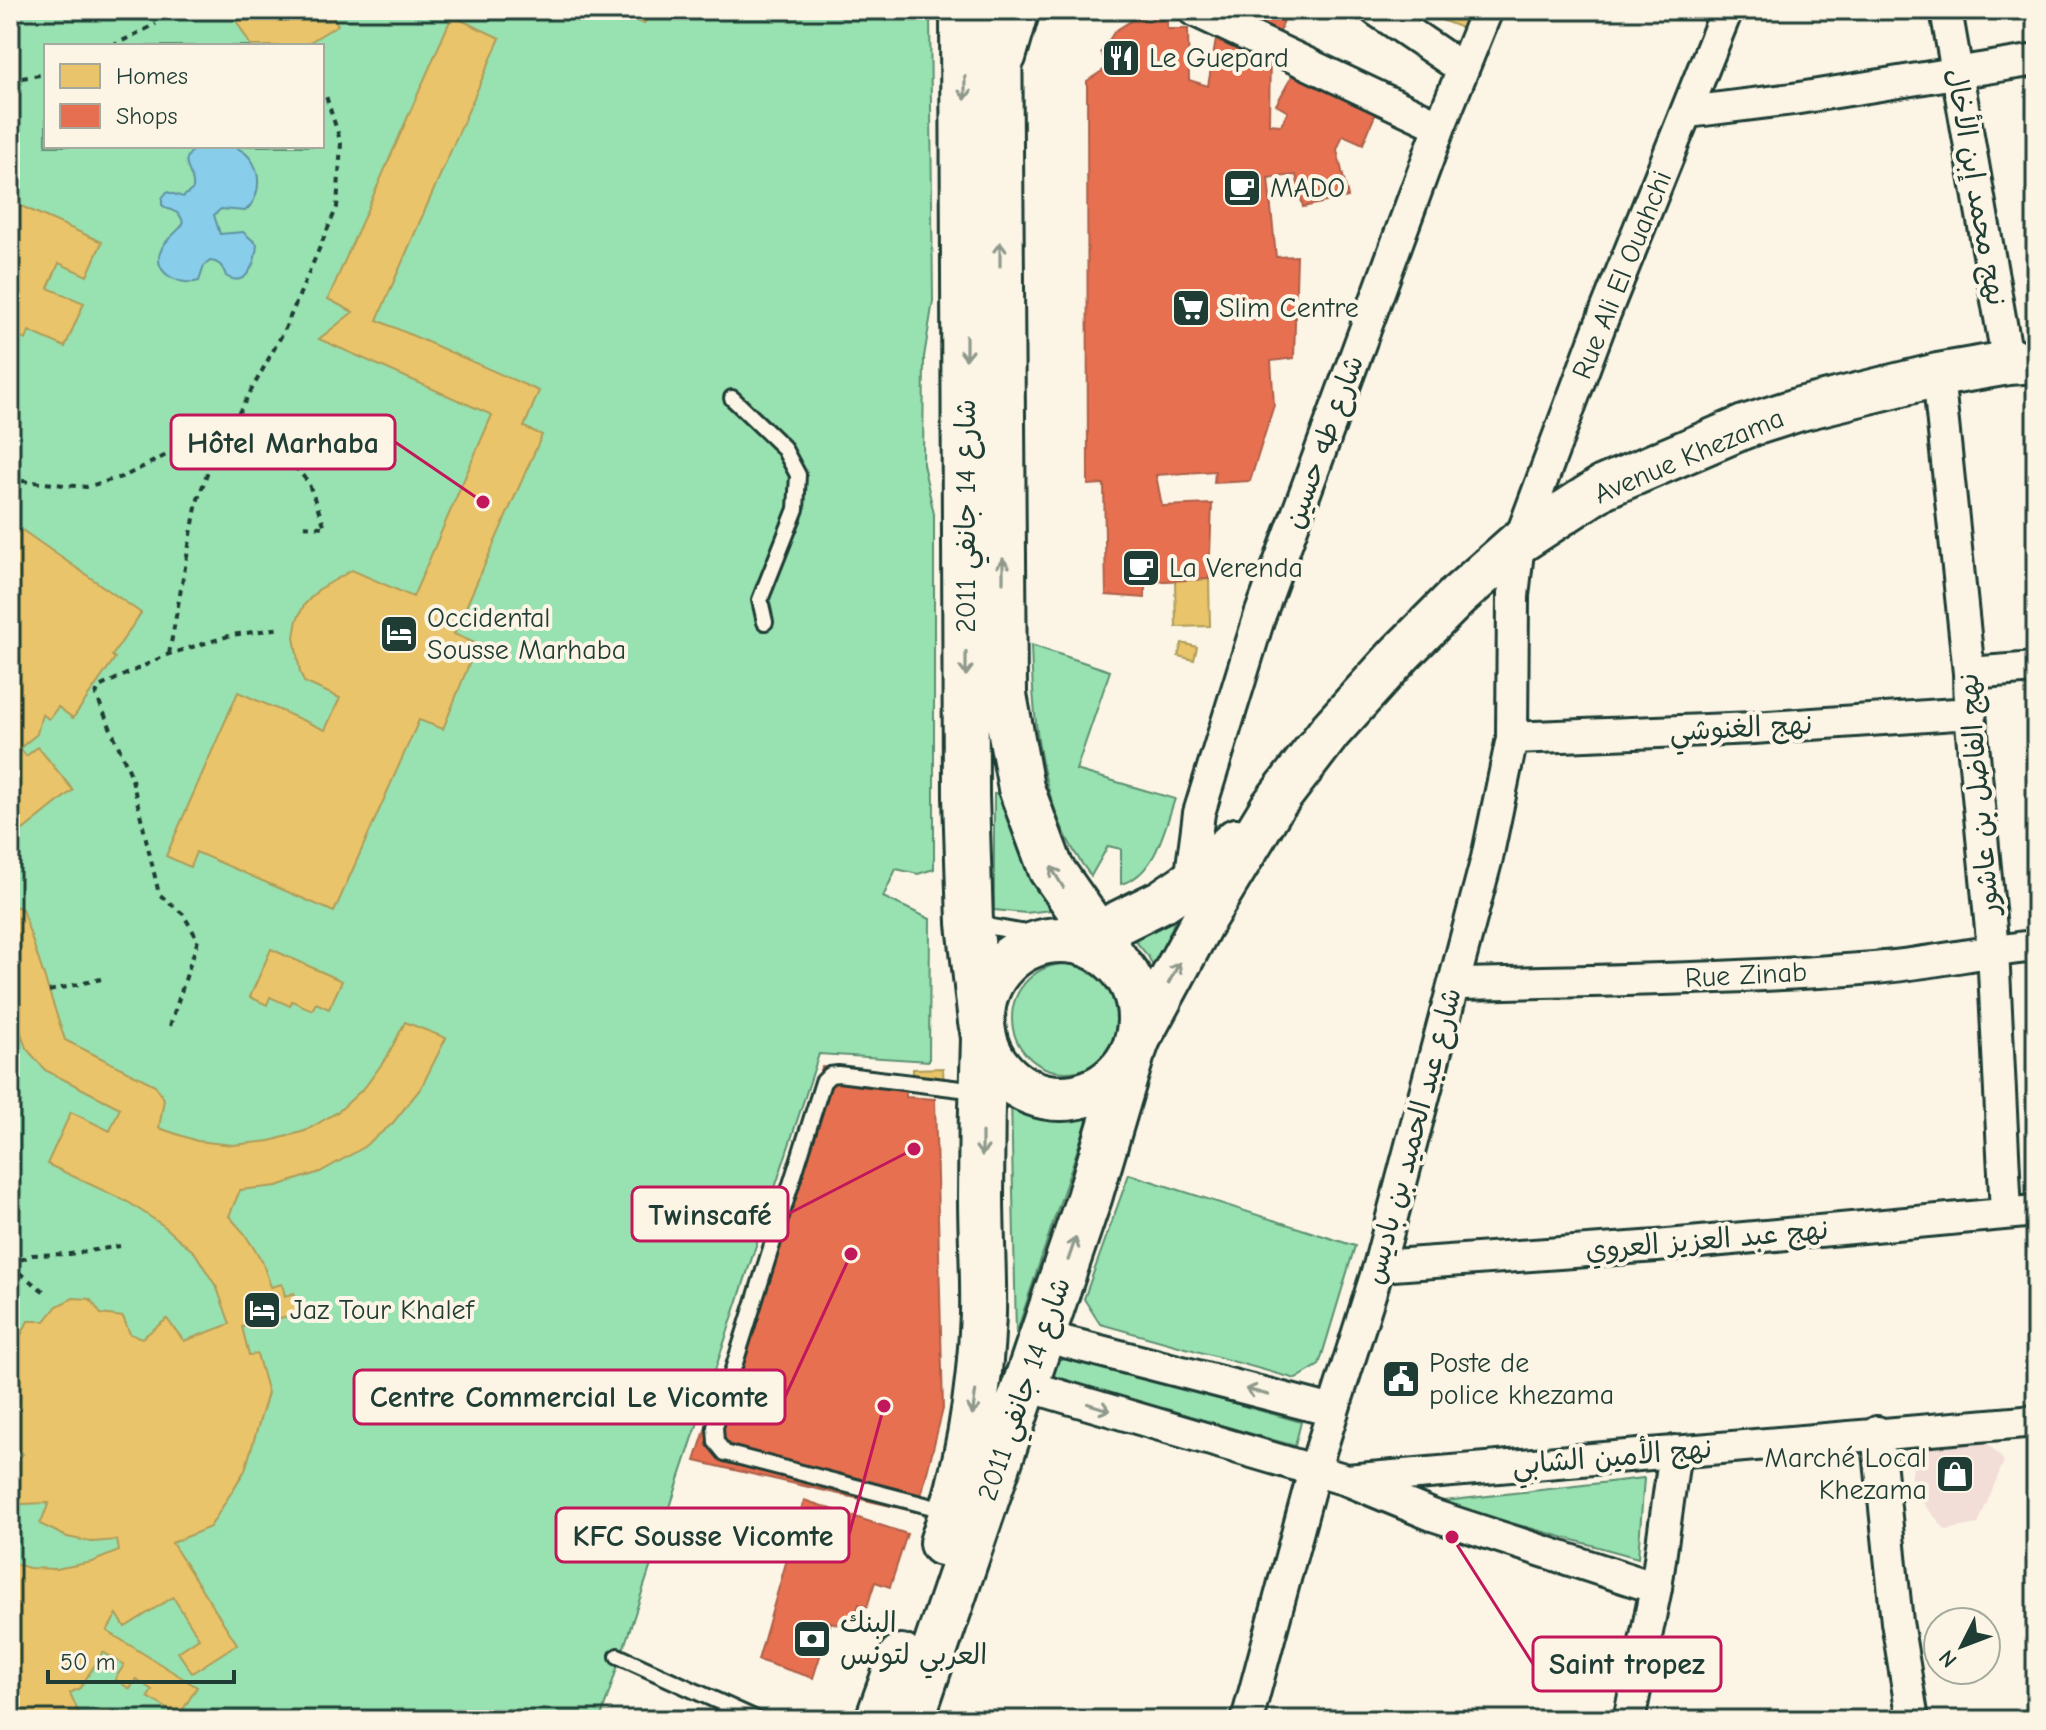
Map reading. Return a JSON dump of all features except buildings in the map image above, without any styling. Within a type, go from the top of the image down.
[{"type":"main road","name":"شارع 14 جانفي 2011","points":[[878,1720],[952,1512],[972,1422],[983,1313],[983,1030],[970,923],[966,796],[963,10]]},
{"type":"main road","name":"شارع 14 جانفي 2011","points":[[999,10],[1004,695],[1021,788],[1051,869],[1089,945]]},
{"type":"main road","name":"Avenue Khezama","points":[[1134,1049],[1201,924],[1272,807],[1331,730],[1401,653],[1458,596],[1519,542],[1603,487],[1744,427],[1800,409],[1938,375],[2022,362]]},
{"type":"main road","name":"Avenue Khezama","points":[[1089,945],[1190,882],[1272,807]]},
{"type":"main road","points":[[1039,943],[1089,945],[1130,981],[1138,1000],[1140,1021],[1134,1049],[1114,1078],[1092,1093],[1065,1099],[1038,1095],[1013,1083],[995,1063],[983,1030],[985,996],[996,972],[1015,954],[1039,943]]},
{"type":"main road","name":"شارع 14 جانفي 2011","points":[[911,1720],[1089,1198],[1134,1049]]},
{"type":"street","points":[[999,99],[1024,10]]},
{"type":"street","points":[[1193,10],[1440,126]]},
{"type":"street","points":[[1376,10],[1463,69]]},
{"type":"street","name":"شارع طه حسين","points":[[1190,882],[1202,801],[1260,615],[1440,126],[1487,10]]},
{"type":"street","name":"Rue Ali El Ouahchi","points":[[1519,542],[1599,328],[1727,10]]},
{"type":"street","name":"نهج محمد إبن الأخال","points":[[1946,10],[1956,74],[2022,362]]},
{"type":"street","points":[[1688,112],[1793,99],[2036,60]]},
{"type":"street","name":"نهج الفاضل بن عاشور","points":[[1938,375],[1969,673],[1970,713],[1993,950],[2006,1213]]},
{"type":"street","name":"شارع عبد الحميد بن باديس","points":[[1247,1720],[1314,1471],[1379,1266],[1487,858],[1512,738],[1513,596],[1519,542]]},
{"type":"street","points":[[1969,673],[2036,668]]},
{"type":"street","name":"نهج الغنوشي","points":[[1512,738],[1754,728],[1970,713]]},
{"type":"street","points":[[1190,882],[1201,924]]},
{"type":"street","name":"Rue Zinab","points":[[1455,984],[1715,978],[1877,968],[2036,946]]},
{"type":"street","name":"نهج عبد العزيز العروي","points":[[1379,1266],[1657,1246],[2036,1211]]},
{"type":"street","points":[[1042,1336],[1333,1411]]},
{"type":"street","points":[[1024,1385],[1347,1480],[1432,1515],[1656,1588]]},
{"type":"street","name":"نهج الأمين الشابي","points":[[1347,1480],[1877,1432],[2036,1421]]},
{"type":"street","points":[[1877,1432],[1897,1622],[1913,1720]]},
{"type":"street","points":[[1629,1720],[1656,1588],[1675,1451]]},
{"type":"lane","points":[[732,398],[783,447],[798,475],[796,509],[760,600],[765,622]]},
{"type":"lane","points":[[970,923],[1089,945]]},
{"type":"lane","points":[[952,1512],[725,1453],[716,1442],[715,1427],[823,1082],[830,1075],[838,1074],[982,1091]]},
{"type":"lane","points":[[618,1656],[759,1720]]},
{"type":"path","points":[[116,44],[156,24]]},
{"type":"path","points":[[10,80],[44,74]]},
{"type":"path","points":[[169,654],[197,502],[210,465],[284,331],[337,207],[341,143],[326,96]]},
{"type":"path","points":[[22,481],[86,487],[125,476],[172,452],[209,439],[235,415]]},
{"type":"path","points":[[235,415],[263,445],[286,456],[308,482],[325,527],[300,526]]},
{"type":"path","points":[[170,1026],[198,940],[183,914],[159,894],[131,775],[96,695],[99,687],[169,654],[232,635],[282,628]]},
{"type":"path","points":[[49,991],[101,979]]},
{"type":"path","points":[[46,1293],[10,1266],[32,1255],[70,1254],[120,1246]]},
{"type":"shaded area","name":"Marché Local Khezama","points":[[1980,1434],[2004,1461],[1978,1524],[1946,1530],[1910,1488],[1915,1451],[1930,1437]]},
{"type":"green space","points":[[10,10],[930,10],[933,301],[924,357],[923,464],[934,514],[934,869],[918,874],[896,869],[883,897],[930,919],[929,1061],[819,1054],[600,1720],[10,1720]]},
{"type":"green space","points":[[1031,645],[1110,671],[1076,770],[1175,799],[1151,861],[1133,879],[1121,884],[1121,849],[1108,846],[1091,876],[1060,824],[1050,795],[1037,735]]},
{"type":"green space","points":[[994,794],[1000,794],[1021,854],[1051,910],[1026,913],[994,910]]},
{"type":"green space","points":[[1174,921],[1157,974],[1148,956],[1132,937]]},
{"type":"green space","points":[[1066,964],[1087,969],[1104,980],[1115,997],[1120,1018],[1115,1039],[1104,1056],[1087,1067],[1066,1072],[1045,1067],[1028,1056],[1017,1039],[1012,1018],[1017,997],[1028,980],[1045,969]]},
{"type":"green space","points":[[1011,1096],[1049,1111],[1090,1112],[1016,1334]]},
{"type":"green space","points":[[1129,1174],[1355,1246],[1319,1365],[1296,1379],[1100,1324],[1084,1299]]},
{"type":"green space","points":[[1055,1353],[1301,1422],[1295,1446],[1049,1377]]},
{"type":"green space","points":[[1644,1478],[1638,1558],[1436,1502]]},
{"type":"water","points":[[196,148],[237,148],[252,160],[256,169],[256,196],[245,211],[221,209],[214,215],[220,234],[243,232],[257,244],[253,265],[240,279],[226,276],[221,266],[210,261],[204,266],[199,281],[183,282],[168,276],[160,264],[159,257],[164,245],[183,224],[178,214],[162,205],[162,198],[167,192],[183,197],[193,189],[186,162]]},
{"type":"place","name":"Le Guepard","points":[[1121,58]]},
{"type":"place","name":"MADO","points":[[1242,188]]},
{"type":"place","name":"Slim Centre","points":[[1191,308]]},
{"type":"place","name":"Hôtel Marhaba","points":[[483,502]]},
{"type":"place","name":"La Verenda","points":[[1141,568]]},
{"type":"place","name":"Occidental Sousse Marhaba","points":[[399,634]]},
{"type":"place","name":"Twinscafé","points":[[914,1149]]},
{"type":"place","name":"Centre Commercial Le Vicomte","points":[[851,1254]]},
{"type":"place","name":"Jaz Tour Khalef","points":[[262,1310]]},
{"type":"place","name":"Poste de police khezama","points":[[1401,1379]]},
{"type":"place","name":"KFC Sousse Vicomte","points":[[884,1406]]},
{"type":"place","name":"Marché Local Khezama","points":[[1955,1474]]},
{"type":"place","name":"Saint tropez","points":[[1452,1537]]},
{"type":"place","name":"البنك العربي لتونس","points":[[812,1639]]}]
